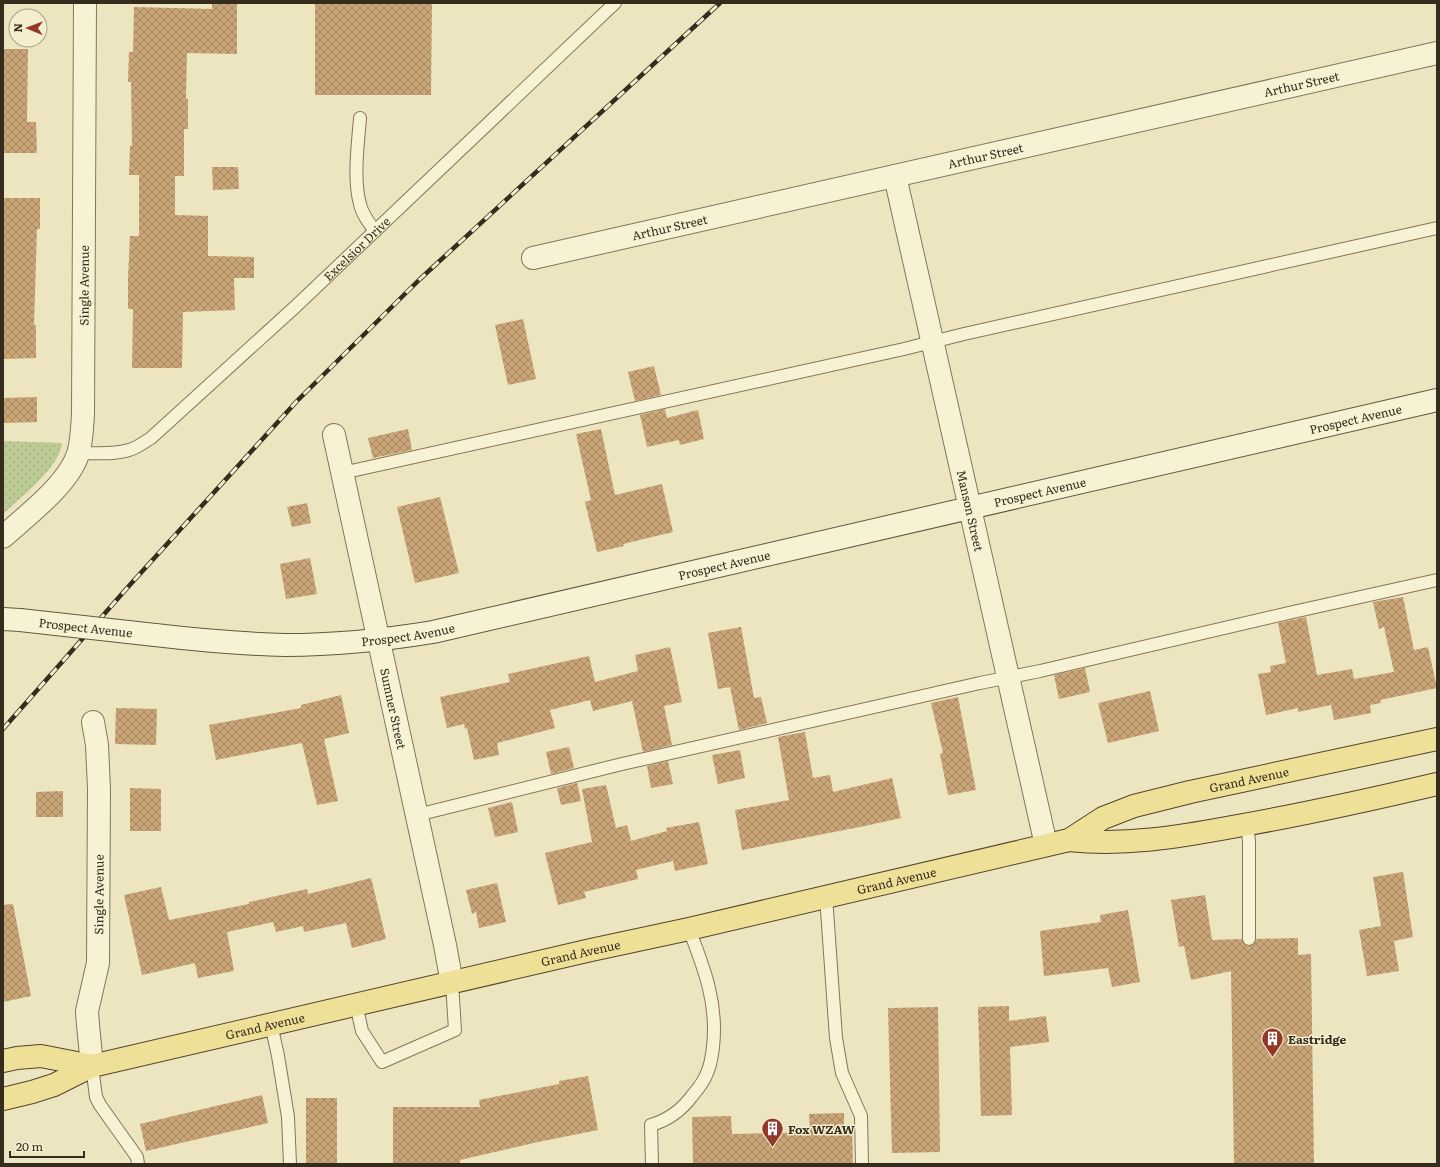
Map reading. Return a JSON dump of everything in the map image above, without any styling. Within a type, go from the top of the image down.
[{"type":"main road","name":"Grand Avenue","points":[[1069,840],[1103,818],[1134,806],[1190,792],[1437,739]]},
{"type":"main road","name":"Grand Avenue","points":[[3,1099],[54,1085],[92,1066],[591,950],[689,929],[1046,845],[1069,840],[1098,842],[1139,840],[1197,833],[1323,810],[1437,784]]},
{"type":"main road","name":"Grand Avenue","points":[[3,1060],[41,1056],[92,1066]]},
{"type":"street","name":"Single Avenue","points":[[3,538],[57,487],[70,470],[78,453],[83,414],[85,3]]},
{"type":"street","name":"Arthur Street","points":[[533,258],[1437,53]]},
{"type":"street","name":"Manson Street","points":[[895,176],[1046,845]]},
{"type":"street","name":"Prospect Avenue","points":[[11,620],[205,641],[267,644],[322,644],[378,639],[447,629],[1437,400]]},
{"type":"street","name":"Sumner Street","points":[[334,435],[452,983]]},
{"type":"street","name":"Single Avenue","points":[[92,1066],[87,1011],[98,963],[99,803],[97,745],[93,722]]},
{"type":"lane","name":"Excelsior Drive","points":[[78,453],[129,450],[151,438],[295,307],[615,3]]},
{"type":"lane","points":[[360,118],[357,171],[358,196],[362,210],[374,231]]},
{"type":"lane","points":[[342,473],[1437,228]]},
{"type":"lane","points":[[417,815],[622,764],[1437,580]]},
{"type":"lane","points":[[1247,825],[1249,841],[1249,939]]},
{"type":"lane","points":[[826,896],[836,1038],[842,1073],[861,1116],[862,1164]]},
{"type":"lane","points":[[652,1164],[651,1125],[669,1118],[685,1105],[707,1074],[712,1056],[714,1035],[711,993],[689,929]]},
{"type":"lane","points":[[356,1004],[362,1031],[382,1062],[454,1030],[452,983]]},
{"type":"lane","points":[[271,1024],[288,1118],[290,1164]]},
{"type":"lane","points":[[92,1066],[96,1097],[100,1106],[137,1157],[138,1164]]},
{"type":"green space","points":[[3,441],[62,443],[60,452],[47,472],[29,491],[3,514]]},
{"type":"building","points":[[212,3],[237,3],[237,54],[187,53],[186,99],[188,99],[188,129],[184,129],[184,176],[175,176],[175,215],[208,216],[208,256],[254,257],[254,278],[234,278],[235,310],[183,312],[182,368],[132,368],[133,309],[128,309],[130,236],[139,236],[139,175],[129,175],[130,146],[132,146],[131,82],[128,82],[129,52],[133,52],[134,7],[212,9]]},
{"type":"building","points":[[315,3],[432,3],[431,95],[315,95]]},
{"type":"building","points":[[3,49],[28,49],[27,122],[36,122],[37,153],[3,153]]},
{"type":"building","points":[[212,167],[238,167],[239,189],[213,190]]},
{"type":"building","points":[[3,198],[40,198],[40,229],[37,229],[34,325],[36,325],[36,358],[3,359]]},
{"type":"building","points":[[523,319],[536,379],[508,385],[495,325]]},
{"type":"building","points":[[654,366],[661,395],[635,401],[628,372]]},
{"type":"building","points":[[37,397],[37,422],[3,423],[3,398]]},
{"type":"building","points":[[665,409],[667,418],[698,410],[704,439],[680,445],[679,440],[647,447],[640,415]]},
{"type":"building","points":[[408,429],[412,450],[373,458],[368,438]]},
{"type":"building","points":[[601,429],[615,495],[662,484],[673,532],[597,552],[585,502],[591,500],[576,434]]},
{"type":"building","points":[[440,497],[459,573],[415,583],[397,507]]},
{"type":"building","points":[[307,503],[311,523],[292,527],[287,507]]},
{"type":"building","points":[[310,558],[317,594],[286,599],[280,564]]},
{"type":"building","points":[[1403,597],[1414,650],[1428,647],[1437,688],[1380,700],[1381,703],[1370,705],[1371,713],[1334,720],[1331,705],[1298,712],[1298,708],[1266,715],[1258,674],[1271,672],[1270,666],[1286,663],[1278,623],[1306,617],[1317,675],[1352,669],[1354,679],[1394,672],[1384,627],[1379,629],[1373,602]]},
{"type":"building","points":[[741,627],[754,698],[761,697],[767,723],[739,730],[730,687],[718,689],[708,633]]},
{"type":"building","points":[[670,647],[682,702],[664,706],[672,745],[643,752],[632,701],[593,711],[590,700],[550,710],[555,728],[497,743],[499,755],[474,760],[467,728],[465,729],[464,724],[447,728],[440,697],[510,682],[508,674],[589,656],[595,682],[638,671],[635,655]]},
{"type":"building","points":[[1085,668],[1090,692],[1059,699],[1054,675]]},
{"type":"building","points":[[1150,691],[1159,731],[1108,743],[1098,703]]},
{"type":"building","points":[[341,695],[349,733],[324,739],[338,801],[317,805],[302,743],[216,760],[209,725],[301,708],[301,705]]},
{"type":"building","points":[[958,697],[976,790],[948,795],[940,754],[943,753],[931,703]]},
{"type":"building","points":[[116,708],[157,709],[156,745],[115,744]]},
{"type":"building","points":[[805,732],[813,778],[830,775],[833,792],[892,778],[901,818],[742,850],[735,810],[789,800],[778,737]]},
{"type":"building","points":[[569,747],[574,768],[551,774],[546,752]]},
{"type":"building","points":[[740,750],[745,778],[718,784],[712,755]]},
{"type":"building","points":[[668,761],[673,784],[651,788],[647,766]]},
{"type":"building","points":[[577,783],[581,801],[561,805],[557,788]]},
{"type":"building","points":[[606,785],[616,828],[627,825],[631,841],[667,831],[666,828],[699,822],[708,864],[675,871],[673,861],[636,870],[638,879],[584,892],[586,898],[558,905],[545,853],[592,842],[582,789]]},
{"type":"building","points":[[130,788],[161,789],[161,831],[130,831]]},
{"type":"building","points":[[63,791],[63,817],[36,817],[36,792]]},
{"type":"building","points":[[512,802],[518,832],[495,837],[488,808]]},
{"type":"building","points":[[1403,872],[1413,937],[1394,941],[1399,971],[1367,976],[1359,930],[1381,926],[1373,877]]},
{"type":"building","points":[[371,878],[386,939],[352,948],[346,923],[304,932],[303,926],[276,932],[273,922],[227,932],[234,971],[198,978],[195,963],[142,975],[124,895],[161,887],[169,920],[249,904],[249,902],[307,889],[308,894]]},
{"type":"building","points":[[497,883],[506,922],[479,928],[476,912],[472,914],[466,890]]},
{"type":"building","name":"Eastridge","points":[[1205,895],[1212,940],[1242,939],[1245,945],[1249,946],[1255,943],[1256,939],[1298,938],[1298,955],[1311,954],[1314,1164],[1234,1164],[1231,971],[1191,980],[1184,946],[1179,947],[1171,900]]},
{"type":"building","points":[[13,904],[31,996],[3,1002],[3,905]]},
{"type":"building","points":[[1128,910],[1140,982],[1112,987],[1108,968],[1044,976],[1040,931],[1101,922],[1100,915]]},
{"type":"building","points":[[1009,1006],[1009,1021],[1046,1016],[1049,1042],[1010,1047],[1012,1115],[981,1116],[978,1007]]},
{"type":"building","points":[[938,1007],[940,1152],[892,1153],[888,1008]]},
{"type":"building","points":[[588,1076],[598,1130],[460,1160],[460,1164],[393,1164],[393,1107],[480,1107],[479,1100],[559,1084],[559,1081]]},
{"type":"building","points":[[262,1095],[268,1123],[146,1151],[140,1124]]},
{"type":"building","points":[[306,1098],[337,1098],[337,1164],[306,1164]]},
{"type":"building","name":"Fox WZAW","points":[[844,1113],[844,1125],[852,1125],[853,1164],[693,1164],[692,1117],[731,1116],[732,1134],[810,1132],[809,1114]]},
{"type":"railway","points":[[3,729],[128,587],[297,401],[420,279],[720,3]]},
{"type":"place","name":"Eastridge","points":[[1273,1058]]},
{"type":"place","name":"Fox WZAW","points":[[773,1148]]}]
